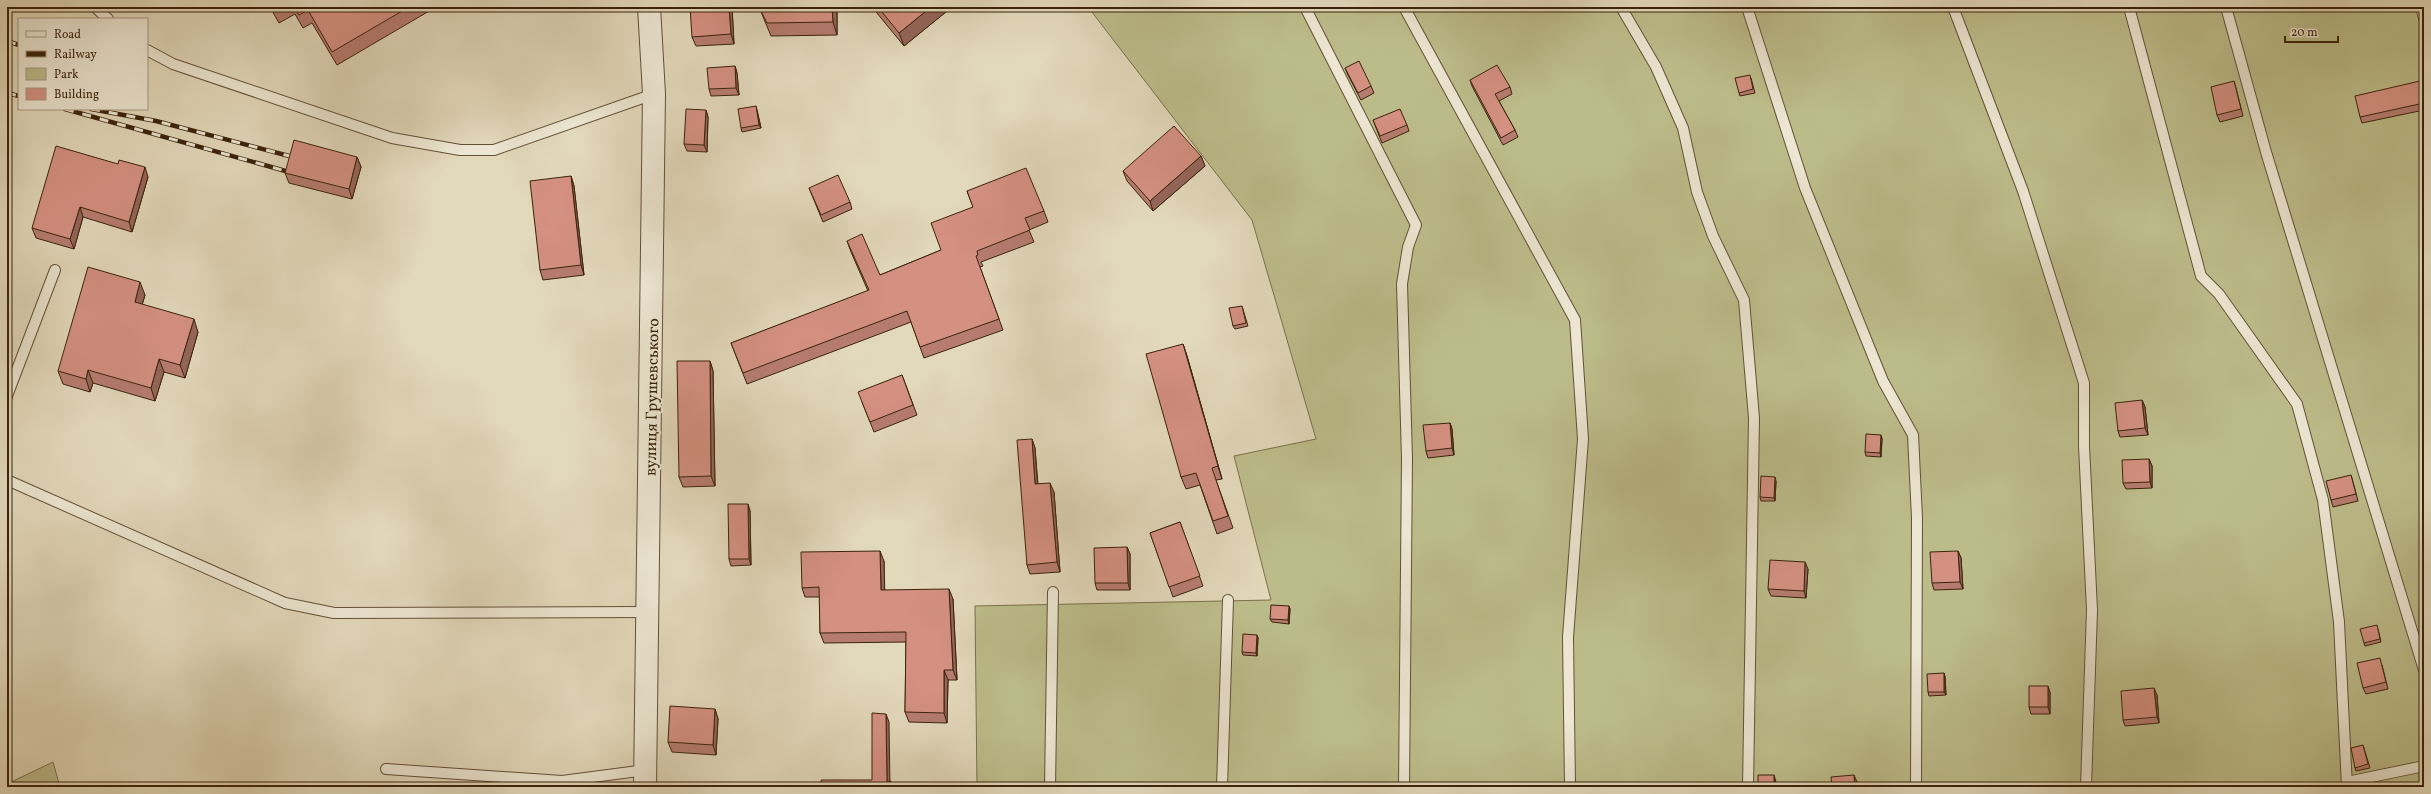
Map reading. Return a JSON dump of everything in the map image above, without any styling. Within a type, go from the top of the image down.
[{"type":"street","name":"вулиця Грушевського","points":[[645,778],[654,94],[649,7]]},
{"type":"lane","points":[[95,7],[107,18]]},
{"type":"lane","points":[[1305,7],[1416,225],[1408,247],[1402,284],[1408,458],[1404,787]]},
{"type":"lane","points":[[1404,7],[1575,320],[1583,439],[1568,637],[1570,787]]},
{"type":"lane","points":[[1621,7],[1656,67],[1683,128],[1697,192],[1713,236],[1744,300],[1754,418],[1748,787]]},
{"type":"lane","points":[[1747,7],[1805,188],[1883,381],[1913,435],[1917,518],[1916,787]]},
{"type":"lane","points":[[1953,7],[2023,192],[2084,383],[2084,446],[2092,610],[2086,787]]},
{"type":"lane","points":[[2128,7],[2201,276],[2219,294],[2297,404],[2322,500],[2337,607],[2347,785],[2424,766]]},
{"type":"lane","points":[[2226,7],[2266,152],[2424,670]]},
{"type":"lane","points":[[2421,7],[2424,18]]},
{"type":"lane","points":[[148,51],[173,64],[392,138],[460,150],[494,150],[654,94]]},
{"type":"lane","points":[[7,396],[55,270]]},
{"type":"lane","points":[[7,480],[285,603],[334,613],[648,612]]},
{"type":"lane","points":[[1050,787],[1053,592]]},
{"type":"lane","points":[[1222,787],[1228,600]]},
{"type":"lane","points":[[386,769],[562,781],[645,778]]},
{"type":"green space","points":[[1088,7],[2424,7],[2424,787],[977,787],[975,606],[1271,600],[1234,456],[1316,439],[1252,220]]},
{"type":"green space","points":[[53,762],[60,787],[7,787],[7,784]]},
{"type":"building","points":[[273,7],[280,7],[274,10]]},
{"type":"building","points":[[294,7],[409,7],[332,52],[308,10],[299,15]]},
{"type":"building","points":[[690,7],[729,7],[731,34],[692,37]]},
{"type":"building","points":[[759,7],[832,7],[833,22],[767,23]]},
{"type":"building","points":[[878,7],[931,7],[899,33]]},
{"type":"building","points":[[1359,61],[1371,86],[1358,93],[1345,68]]},
{"type":"building","points":[[1497,65],[1510,87],[1495,94],[1515,130],[1501,138],[1470,80]]},
{"type":"building","points":[[735,66],[736,88],[709,89],[707,68]]},
{"type":"building","points":[[1750,75],[1753,89],[1739,93],[1735,78]]},
{"type":"building","points":[[2234,81],[2241,109],[2217,115],[2211,87]]},
{"type":"building","points":[[2420,81],[2424,96],[2424,103],[2360,117],[2355,96]]},
{"type":"building","points":[[756,106],[759,125],[741,128],[738,109]]},
{"type":"building","points":[[686,109],[706,110],[704,145],[684,144]]},
{"type":"building","points":[[1400,109],[1407,125],[1380,136],[1373,120]]},
{"type":"building","points":[[1174,126],[1201,156],[1150,201],[1123,171]]},
{"type":"building","points":[[294,140],[357,157],[349,189],[285,173]]},
{"type":"building","points":[[56,146],[118,164],[119,160],[145,167],[129,222],[80,207],[70,239],[32,228]]},
{"type":"building","points":[[1026,168],[1044,211],[1025,218],[1030,230],[977,251],[978,255],[976,256],[999,319],[920,347],[907,311],[743,373],[731,343],[869,290],[847,241],[862,234],[880,275],[941,250],[931,223],[973,207],[967,191]]},
{"type":"building","points":[[838,175],[850,202],[821,215],[809,188]]},
{"type":"building","points":[[571,176],[581,265],[540,270],[530,181]]},
{"type":"building","points":[[88,267],[140,282],[135,302],[194,319],[180,365],[159,359],[151,388],[88,370],[86,379],[58,371]]},
{"type":"building","points":[[1242,306],[1246,323],[1233,326],[1229,308]]},
{"type":"building","points":[[1183,344],[1218,466],[1212,468],[1228,516],[1213,521],[1196,473],[1181,477],[1146,354]]},
{"type":"building","points":[[677,361],[710,361],[711,476],[679,477]]},
{"type":"building","points":[[902,375],[913,405],[870,422],[858,392]]},
{"type":"building","points":[[2142,400],[2145,428],[2118,431],[2115,403]]},
{"type":"building","points":[[1450,423],[1452,448],[1426,451],[1423,425]]},
{"type":"building","points":[[1866,434],[1881,435],[1880,453],[1865,452]]},
{"type":"building","points":[[1032,439],[1035,484],[1050,483],[1057,562],[1027,565],[1017,440]]},
{"type":"building","points":[[2149,459],[2150,482],[2123,483],[2122,460]]},
{"type":"building","points":[[2351,475],[2356,494],[2331,500],[2326,481]]},
{"type":"building","points":[[1761,476],[1775,477],[1774,498],[1760,497]]},
{"type":"building","points":[[728,504],[748,504],[749,559],[729,559]]},
{"type":"building","points":[[1180,522],[1200,576],[1169,587],[1150,533]]},
{"type":"building","points":[[1127,547],[1128,583],[1095,583],[1094,548]]},
{"type":"building","points":[[880,551],[881,590],[949,589],[953,670],[944,670],[944,713],[905,712],[906,632],[820,633],[819,587],[802,588],[801,552]]},
{"type":"building","points":[[1958,551],[1960,582],[1932,583],[1930,552]]},
{"type":"building","points":[[1770,560],[1805,562],[1804,591],[1768,589]]},
{"type":"building","points":[[1271,605],[1289,606],[1288,620],[1270,619]]},
{"type":"building","points":[[2377,625],[2380,639],[2364,643],[2360,629]]},
{"type":"building","points":[[1243,634],[1257,635],[1256,653],[1242,652]]},
{"type":"building","points":[[2380,658],[2386,682],[2363,688],[2357,663]]},
{"type":"building","points":[[1944,673],[1944,692],[1928,692],[1927,674]]},
{"type":"building","points":[[2029,686],[2048,686],[2048,707],[2029,707]]},
{"type":"building","points":[[2154,688],[2157,717],[2123,720],[2121,691]]},
{"type":"building","points":[[670,706],[715,709],[713,745],[668,742]]},
{"type":"building","points":[[872,713],[886,714],[887,782],[891,781],[891,787],[822,787],[821,780],[872,780]]},
{"type":"building","points":[[2363,745],[2368,764],[2355,768],[2351,748]]},
{"type":"building","points":[[1758,775],[1774,775],[1774,787],[1758,787]]},
{"type":"building","points":[[1854,775],[1855,787],[1832,787],[1831,777]]},
{"type":"railway","points":[[7,41],[18,45]]},
{"type":"railway","points":[[7,93],[18,96]]},
{"type":"railway","points":[[69,110],[289,172]]},
{"type":"railway","points":[[96,110],[156,121],[293,157]]}]
